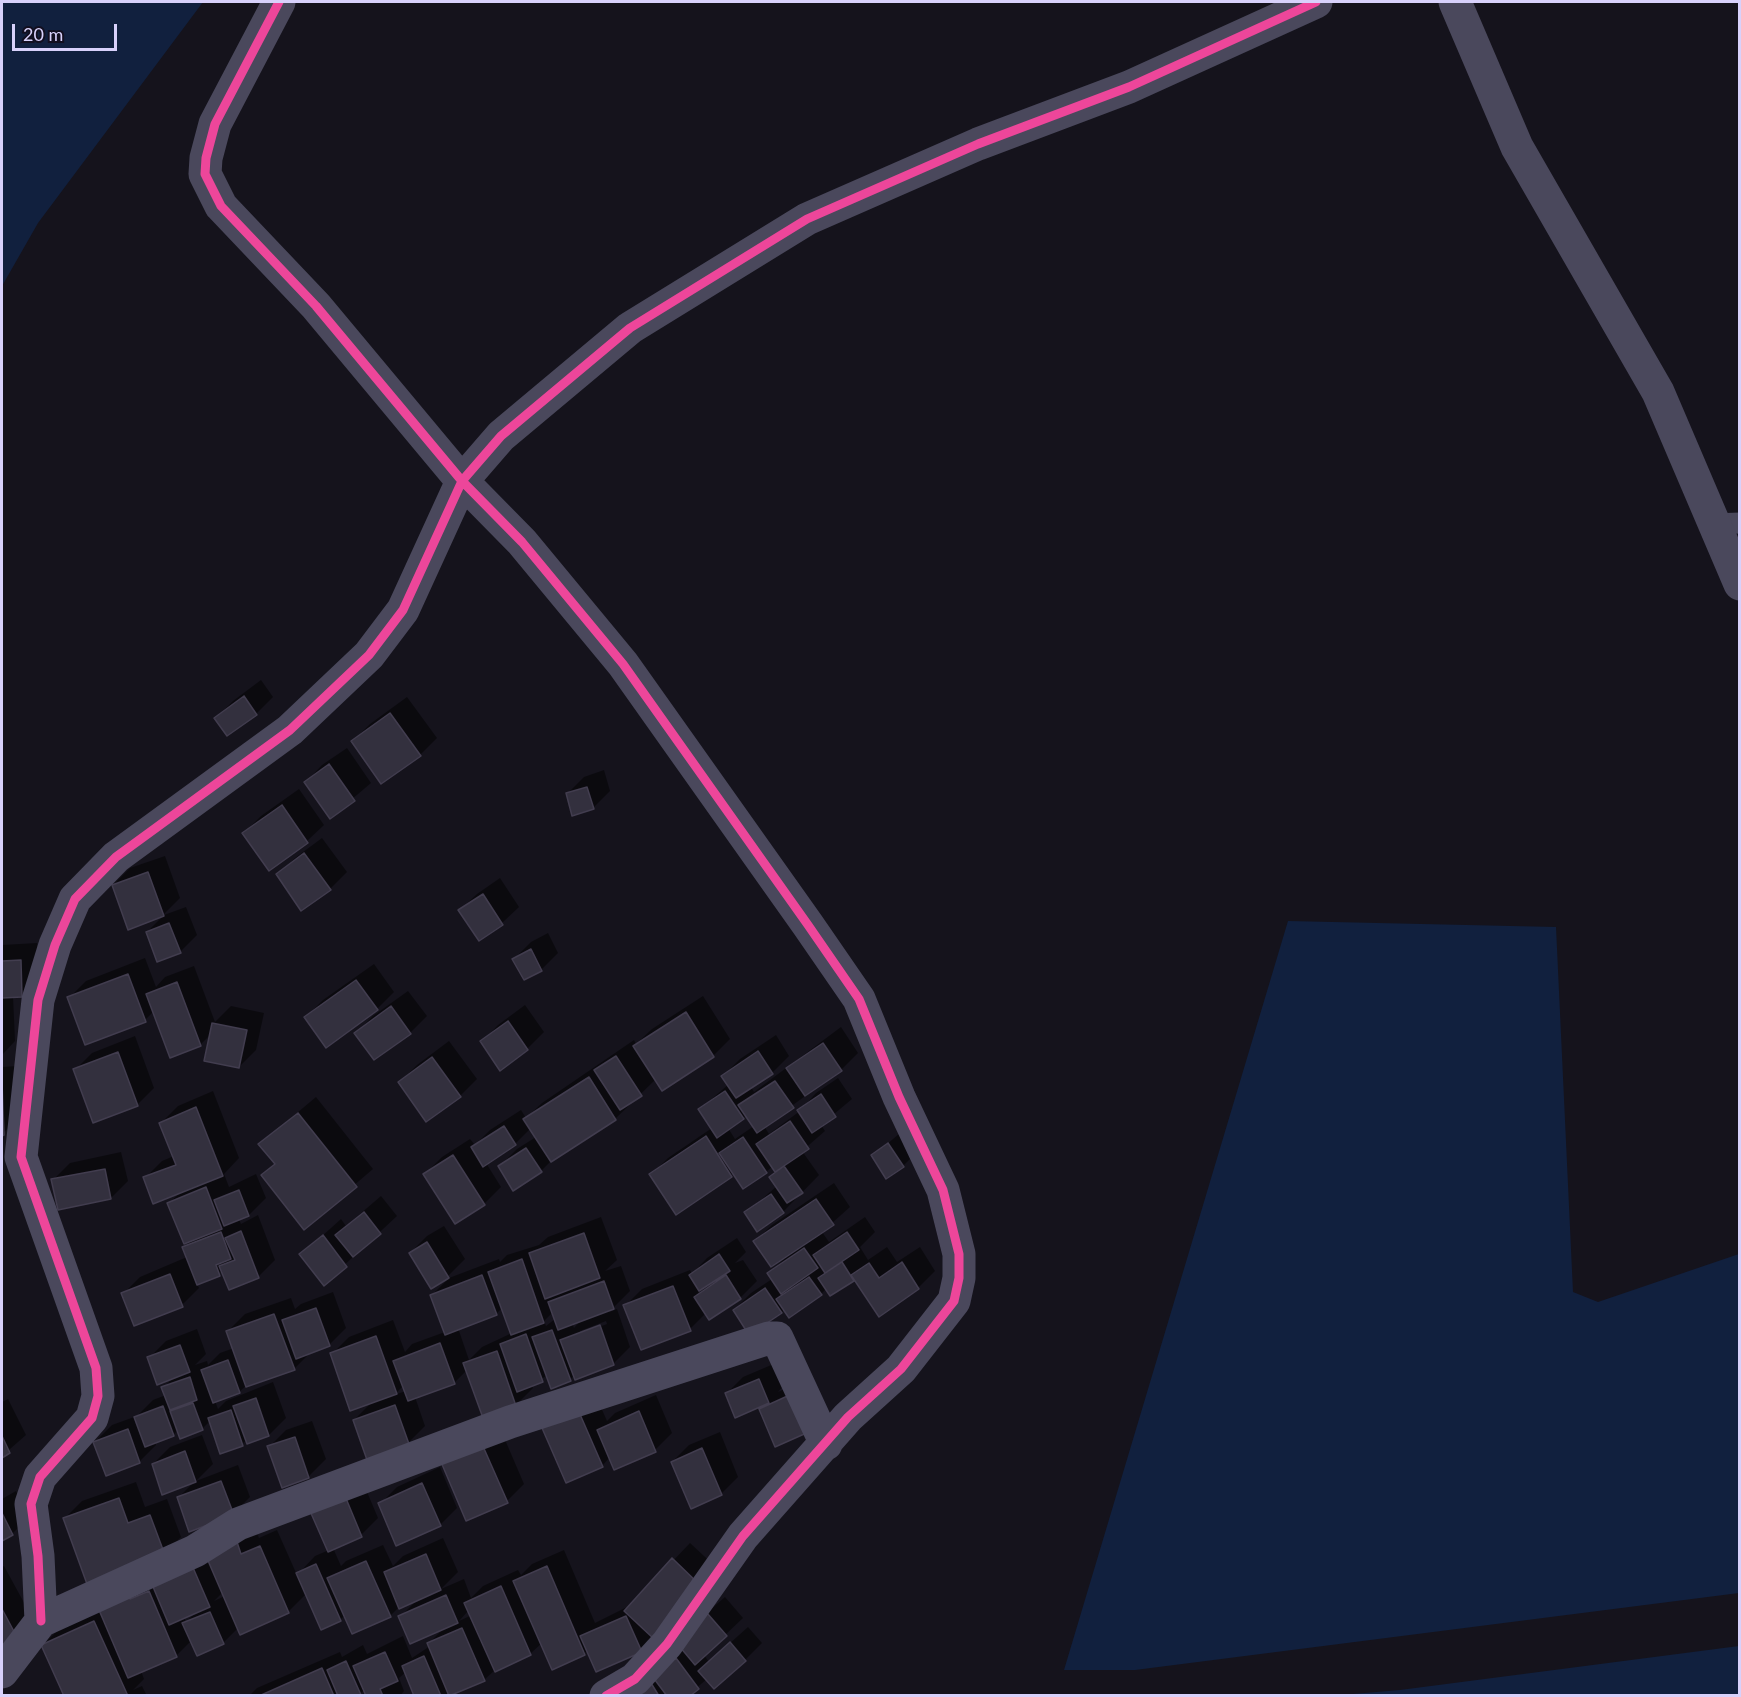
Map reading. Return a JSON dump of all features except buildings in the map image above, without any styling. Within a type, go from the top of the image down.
[{"type":"street","points":[[279,2],[215,124],[206,158],[205,174],[221,206],[316,306],[462,481],[522,542],[623,664],[853,990],[943,1190],[959,1254],[959,1278],[954,1301],[901,1369],[848,1417],[742,1536],[667,1644],[635,1679],[606,1695]]},
{"type":"street","points":[[41,1621],[38,1556],[31,1504],[40,1477],[92,1418],[98,1396],[96,1368],[11,1160],[38,1000],[55,945],[75,899],[116,857],[291,730],[369,655],[403,610],[462,481],[501,436],[630,328],[807,219],[978,144],[1129,87],[1316,2]]},
{"type":"street","points":[[1455,2],[1517,147],[1658,392],[1726,523],[1740,584]]},
{"type":"street","points":[[2,1672],[41,1621],[195,1551],[249,1520],[510,1422],[769,1338],[777,1338],[826,1444]]},
{"type":"water","points":[[2,2],[203,2],[38,223],[2,286]]},
{"type":"water","points":[[1288,921],[1556,927],[1573,1292],[1598,1302],[1739,1254],[1739,1593],[1135,1670],[1064,1670]]},
{"type":"water","points":[[1739,1646],[1739,1695],[1341,1695],[1400,1690]]},
{"type":"cycle path","points":[[279,2],[215,124],[206,158],[205,174],[221,206],[316,306],[462,481],[522,542],[623,664],[808,925],[859,999],[899,1097],[943,1190],[959,1254],[959,1278],[954,1301],[901,1369],[848,1417],[743,1536],[667,1644],[635,1679],[606,1696]]},
{"type":"cycle path","points":[[41,1621],[38,1556],[31,1504],[40,1477],[92,1418],[98,1396],[96,1368],[21,1157],[38,1000],[55,945],[75,899],[116,857],[290,730],[369,655],[403,610],[462,481],[501,436],[630,328],[807,219],[978,144],[1129,87],[1316,2]]}]
